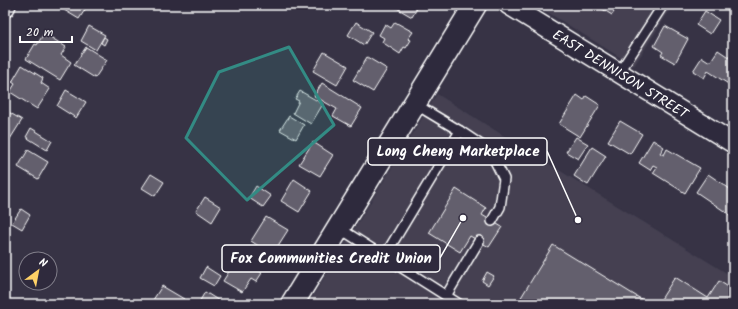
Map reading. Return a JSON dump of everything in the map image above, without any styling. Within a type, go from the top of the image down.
[{"type":"main road","points":[[292,304],[475,5]]},
{"type":"street","name":"EAST DENNISON STREET","points":[[509,5],[733,143]]},
{"type":"lane","points":[[619,73],[663,5]]},
{"type":"lane","points":[[415,104],[490,151],[504,178],[500,208],[492,221]]},
{"type":"lane","points":[[384,257],[460,131]]},
{"type":"lane","points":[[339,228],[459,304]]},
{"type":"lane","points":[[446,296],[479,241]]},
{"type":"highlighted area","points":[[289,47],[334,125],[247,200],[186,138],[219,72]]},
{"type":"shaded area","points":[[536,5],[673,5],[634,66]]},
{"type":"shaded area","points":[[437,94],[733,277],[733,304],[308,304]]},
{"type":"building","points":[[60,5],[88,5],[79,19],[59,7]]},
{"type":"building","points":[[396,5],[419,5],[412,17],[395,7]]},
{"type":"building","points":[[596,5],[618,5],[612,15]]},
{"type":"building","points":[[705,11],[719,20],[710,34],[696,25]]},
{"type":"building","points":[[356,22],[372,32],[364,45],[348,35]]},
{"type":"building","points":[[395,22],[413,32],[408,39],[411,40],[400,54],[382,42],[384,38],[379,35],[385,24],[391,28]]},
{"type":"building","points":[[89,26],[105,35],[96,50],[81,41]]},
{"type":"building","points":[[665,26],[688,39],[675,63],[661,55],[663,52],[654,46]]},
{"type":"building","points":[[44,33],[66,47],[61,55],[71,62],[60,80],[26,59]]},
{"type":"building","points":[[104,37],[107,39],[104,45],[101,43]]},
{"type":"building","points":[[86,47],[107,60],[95,78],[74,65]]},
{"type":"building","points":[[718,50],[733,60],[733,80],[730,85],[708,71],[704,78],[693,71],[702,57],[710,62]]},
{"type":"building","points":[[324,52],[348,66],[337,85],[313,71]]},
{"type":"building","points":[[367,57],[387,69],[373,92],[353,80]]},
{"type":"building","points":[[22,65],[43,78],[41,83],[50,89],[37,109],[10,92],[15,84],[12,82]]},
{"type":"building","points":[[322,83],[362,108],[351,126],[333,116],[337,109],[314,96]]},
{"type":"building","points":[[66,90],[86,102],[76,118],[57,106]]},
{"type":"building","points":[[300,91],[323,104],[311,124],[293,113],[299,101],[295,99]]},
{"type":"building","points":[[577,95],[584,100],[586,96],[600,105],[580,137],[559,124]]},
{"type":"building","points":[[5,110],[22,120],[5,147]]},
{"type":"building","points":[[289,116],[304,125],[296,139],[280,130]]},
{"type":"building","points":[[620,121],[642,134],[630,154],[608,141]]},
{"type":"building","points":[[31,128],[52,141],[47,150],[26,137]]},
{"type":"building","points":[[576,137],[588,144],[578,159],[566,152]]},
{"type":"building","points":[[653,140],[664,147],[660,153],[664,155],[667,149],[700,168],[685,193],[653,173],[657,167],[653,165],[650,170],[639,163]]},
{"type":"building","points":[[313,142],[333,155],[320,176],[299,164]]},
{"type":"building","points":[[592,147],[606,156],[588,185],[574,176]]},
{"type":"building","points":[[28,150],[48,162],[38,179],[18,167]]},
{"type":"building","points":[[151,174],[164,182],[155,196],[142,188]]},
{"type":"building","points":[[708,174],[733,191],[733,217],[696,192]]},
{"type":"building","points":[[294,179],[312,191],[299,212],[281,201]]},
{"type":"building","points":[[256,186],[271,196],[263,207],[249,198]]},
{"type":"building","points":[[456,189],[486,208],[482,215],[502,227],[489,247],[470,236],[460,252],[429,233]]},
{"type":"building","points":[[205,197],[221,207],[212,222],[196,211]]},
{"type":"building","points":[[21,209],[30,215],[22,229],[12,223]]},
{"type":"building","points":[[266,217],[288,230],[272,255],[251,241]]},
{"type":"building","points":[[553,245],[649,304],[517,304]]},
{"type":"building","points":[[240,254],[258,265],[256,269],[262,273],[256,282],[251,279],[242,292],[223,281]]},
{"type":"building","points":[[206,267],[220,276],[214,286],[200,278]]},
{"type":"building","points":[[487,272],[494,276],[488,285],[482,281]]},
{"type":"building","points":[[675,277],[708,298],[719,281],[733,290],[733,304],[658,304]]},
{"type":"building","points":[[162,286],[184,299],[181,304],[151,303]]},
{"type":"building","points":[[205,292],[224,304],[198,304]]},
{"type":"place","name":"Fox Communities Credit Union","points":[[463,218]]},
{"type":"place","name":"Long Cheng Marketplace","points":[[578,220]]}]
